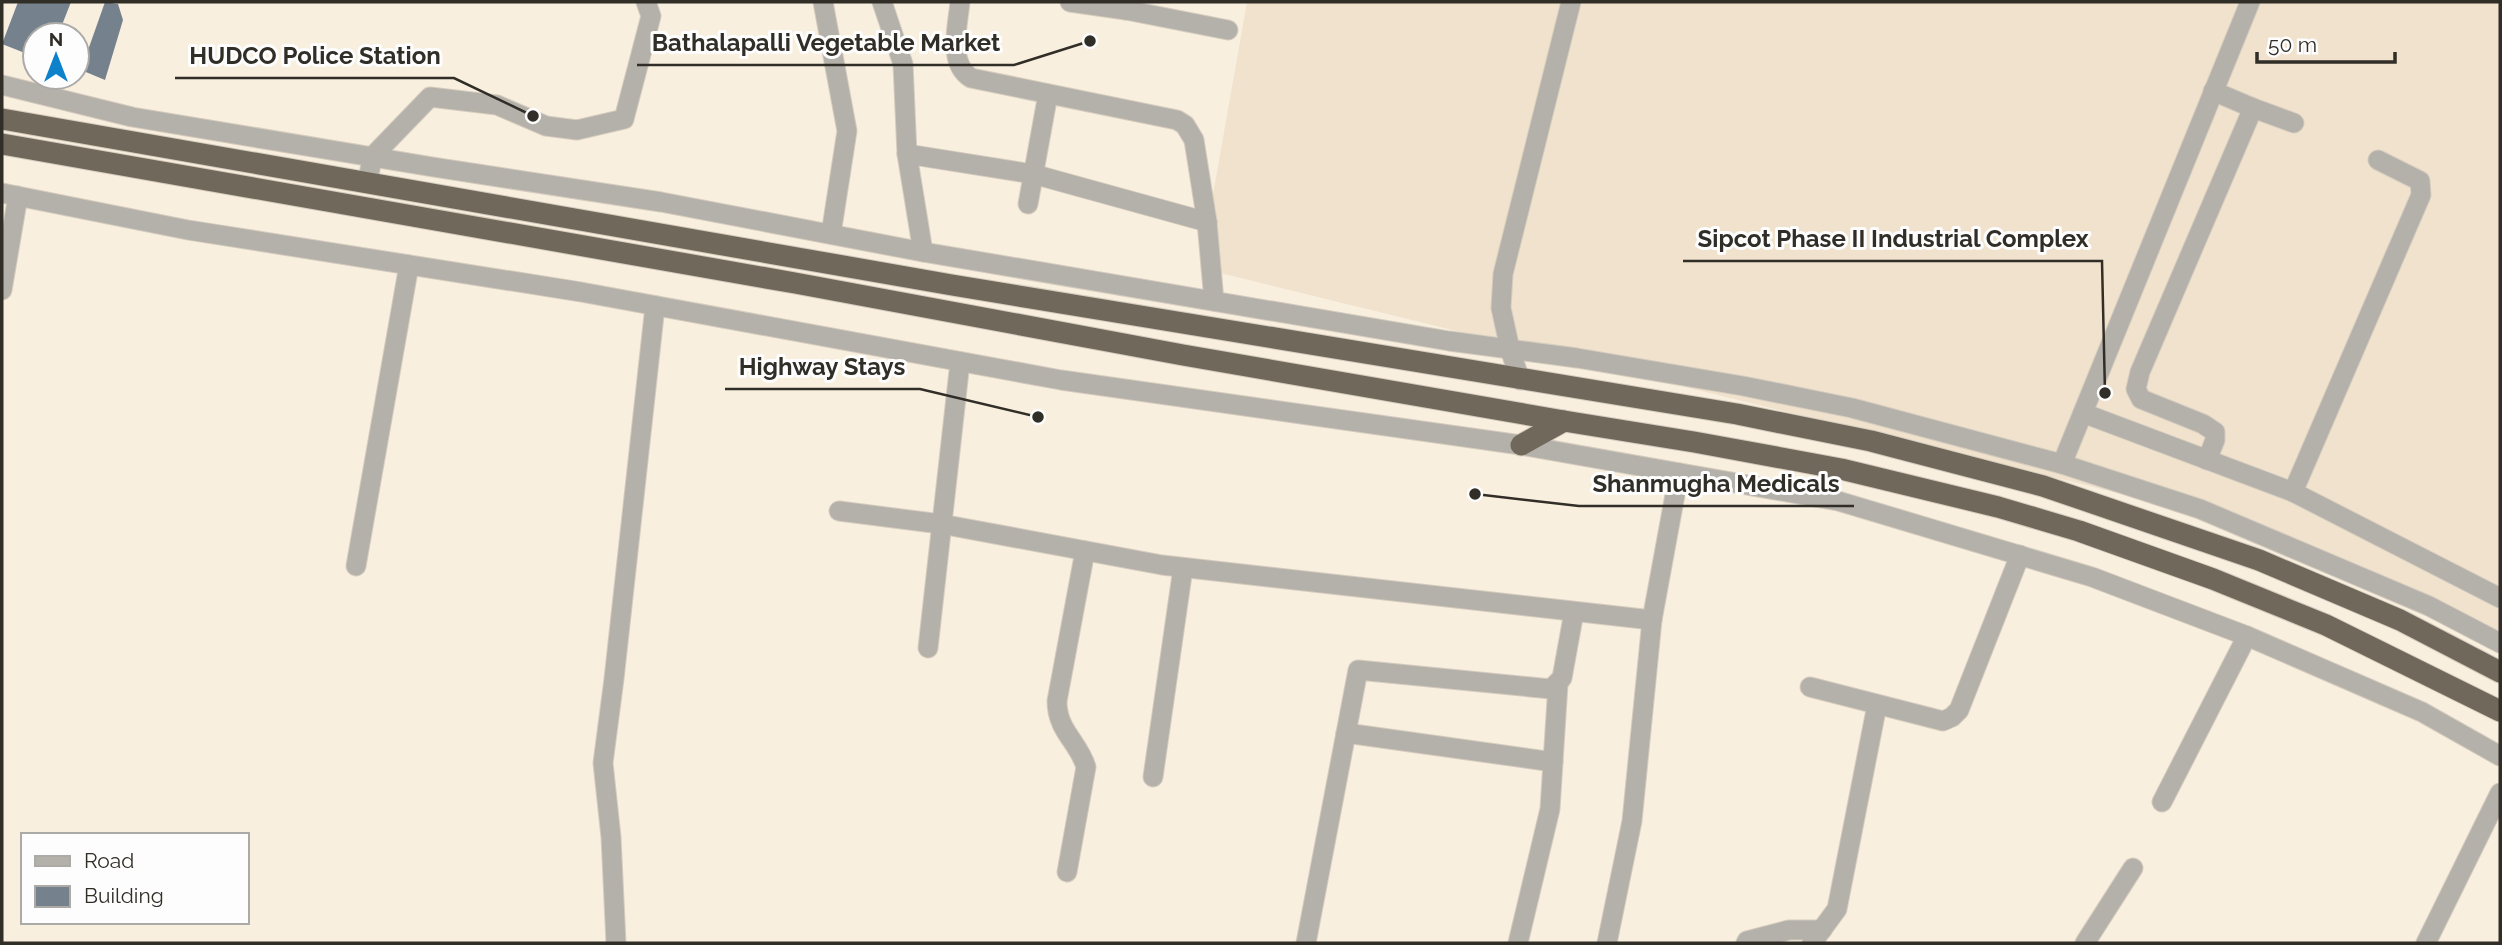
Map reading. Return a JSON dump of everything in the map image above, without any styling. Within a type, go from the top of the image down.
[{"type":"highway","points":[[2,119],[368,182],[449,199],[1520,380],[1737,414],[1871,441],[2043,486],[2259,560],[2400,620],[2500,673]]},
{"type":"highway","points":[[2,144],[1841,469],[1998,507],[2079,531],[2213,579],[2326,625],[2500,712]]},
{"type":"highway","points":[[1521,445],[1564,421]]},
{"type":"street","points":[[368,182],[372,157],[429,97],[497,105],[546,126],[577,130],[624,119],[651,16],[646,2]]},
{"type":"street","points":[[823,2],[847,131],[831,234]]},
{"type":"street","points":[[882,2],[902,64],[907,154],[923,252]]},
{"type":"street","points":[[960,2],[957,56],[965,74],[971,78],[1177,120],[1185,125],[1194,140],[1207,222],[1214,301]]},
{"type":"street","points":[[1070,2],[1127,6],[1228,30]]},
{"type":"street","points":[[1520,380],[1501,308],[1503,274],[1571,2]]},
{"type":"street","points":[[2062,464],[2250,2]]},
{"type":"street","points":[[2,85],[132,117],[661,202],[923,252],[1449,341],[1743,386],[1852,408],[2062,464],[2200,509],[2429,606],[2500,643]]},
{"type":"street","points":[[2213,91],[2294,123]]},
{"type":"street","points":[[1028,204],[1048,94]]},
{"type":"street","points":[[2207,460],[2215,440],[2215,432],[2203,424],[2141,399],[2136,389],[2140,372],[2253,108]]},
{"type":"street","points":[[907,154],[1033,174],[1207,222]]},
{"type":"street","points":[[2293,492],[2421,195],[2420,181],[2378,160]]},
{"type":"street","points":[[2,290],[10,194],[188,230],[655,306],[1061,380],[1521,445],[1838,501],[2092,577],[2247,636],[2422,712],[2500,756]]},
{"type":"street","points":[[356,566],[409,265]]},
{"type":"street","points":[[616,943],[611,837],[603,763],[655,306]]},
{"type":"street","points":[[928,648],[960,362]]},
{"type":"street","points":[[2083,413],[2293,492],[2500,598]]},
{"type":"street","points":[[1607,943],[1632,821],[1652,620],[1679,473]]},
{"type":"street","points":[[839,511],[941,524],[1182,568],[1652,620]]},
{"type":"street","points":[[1067,872],[1087,767],[1057,715],[1085,551]]},
{"type":"street","points":[[1810,687],[1943,721],[1956,714],[2021,555]]},
{"type":"street","points":[[1153,777],[1182,568]]},
{"type":"street","points":[[1306,943],[1358,670],[1551,689],[1562,678],[1574,612]]},
{"type":"street","points":[[2162,803],[2247,636]]},
{"type":"street","points":[[1518,943],[1550,809],[1558,684]]},
{"type":"street","points":[[1746,943],[1789,930],[1817,937],[1838,909],[1877,705]]},
{"type":"street","points":[[1346,733],[1553,762]]},
{"type":"street","points":[[2426,943],[2500,793]]},
{"type":"street","points":[[2085,943],[2133,868]]},
{"type":"shaded area","points":[[1247,2],[2500,2],[2500,637],[2220,518],[1200,268]]},
{"type":"building","points":[[18,2],[71,2],[64,21],[21,21],[21,51],[2,44]]},
{"type":"building","points":[[105,2],[118,4],[123,20],[105,80],[91,74],[91,42]]},
{"type":"place","name":"Bathalapalli Vegetable Market","points":[[1090,41]]},
{"type":"place","name":"HUDCO Police Station","points":[[533,116]]},
{"type":"place","name":"Sipcot Phase II Industrial Complex","points":[[2105,393]]},
{"type":"place","name":"Highway Stays","points":[[1038,417]]},
{"type":"place","name":"Shanmugha Medicals","points":[[1475,494]]}]
